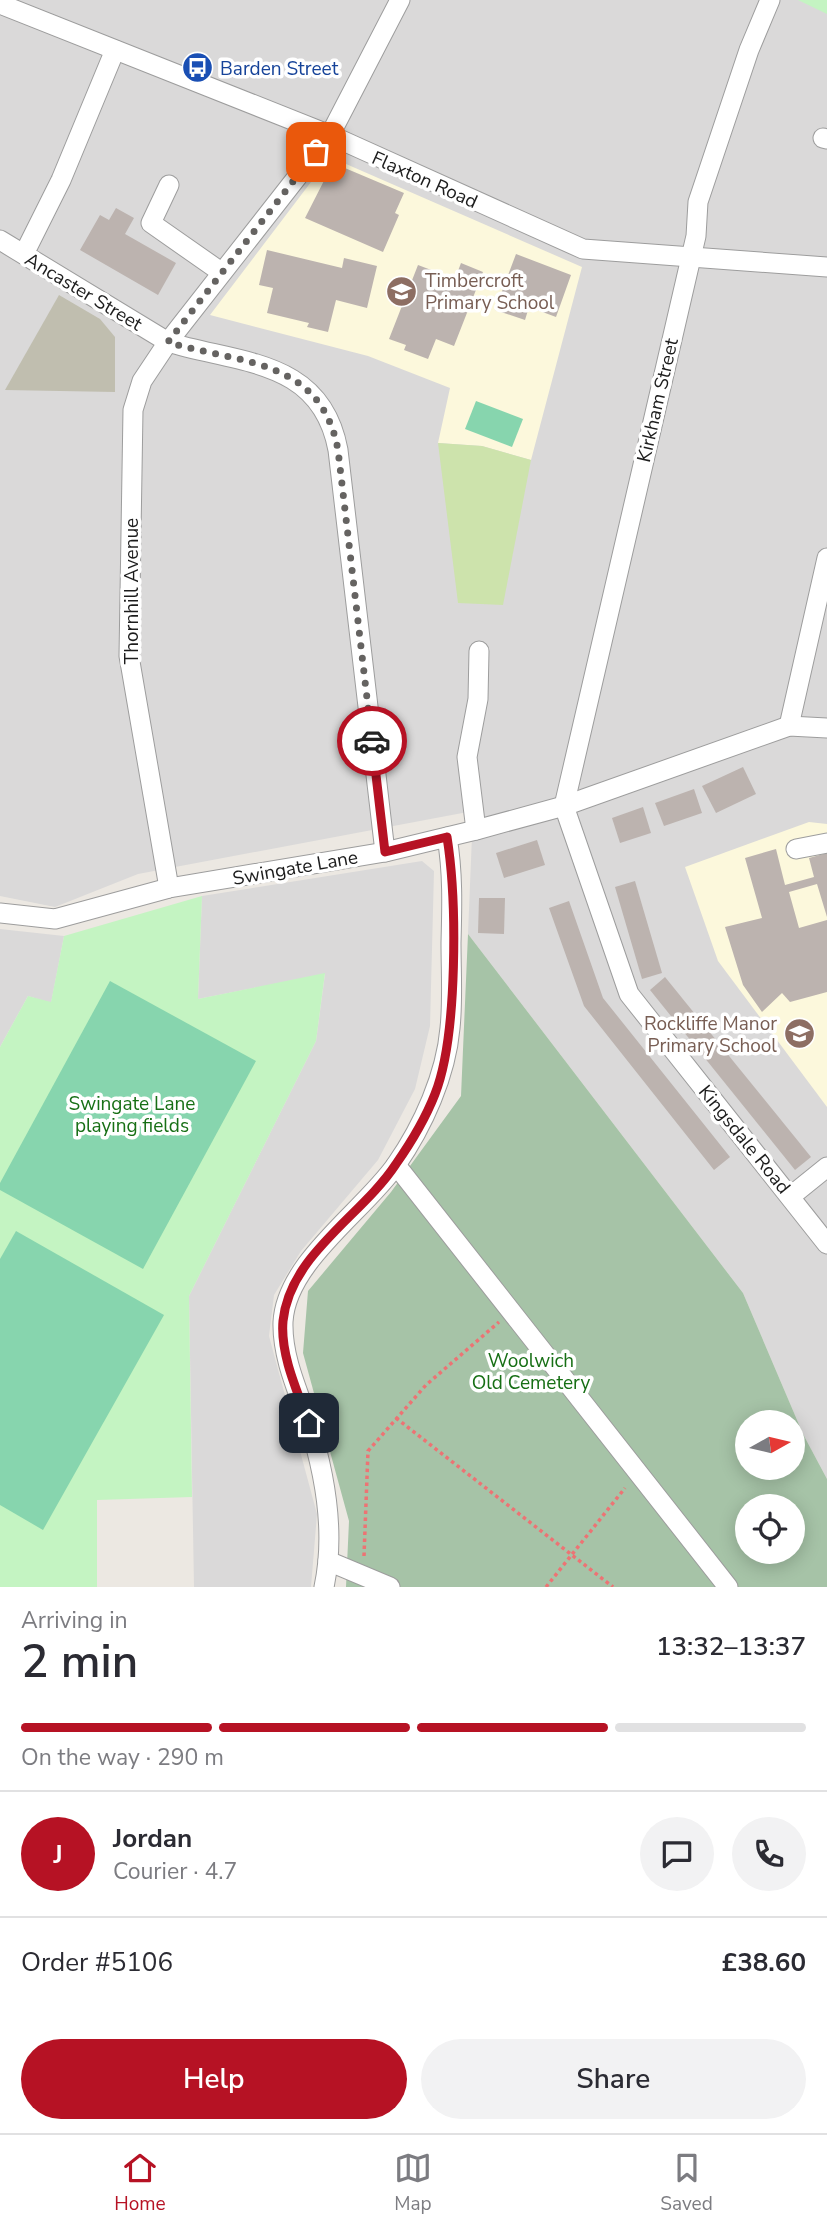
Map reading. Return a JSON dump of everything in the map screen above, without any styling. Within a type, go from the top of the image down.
[{"type":"street","name":"Thornhill Avenue","points":[[169,888],[129,656],[133,411],[142,381],[168,342],[330,135],[400,0]]},
{"type":"street","name":"Kirkham Street","points":[[564,806],[690,258],[698,202],[749,50],[770,0]]},
{"type":"street","name":"Flaxton Road","points":[[2,5],[330,135],[583,249],[827,267]]},
{"type":"street","points":[[24,254],[61,180],[115,50]]},
{"type":"street","points":[[169,185],[151,223],[221,272]]},
{"type":"street","name":"Ancaster Street","points":[[0,240],[168,342],[197,351],[244,358],[295,381],[313,396],[326,413],[334,430],[385,852]]},
{"type":"street","points":[[789,726],[827,558]]},
{"type":"street","points":[[476,830],[467,757],[478,699],[478,651]]},
{"type":"street","name":"Swingate Lane","points":[[0,914],[55,919],[169,888],[385,852],[564,806],[789,726],[827,728]]},
{"type":"street","name":"Kingsdale Road","points":[[564,806],[629,994],[827,1244]]},
{"type":"street","points":[[324,1587],[328,1561],[329,1503],[309,1423],[290,1369],[283,1321],[297,1279],[329,1238],[396,1165],[435,1094],[450,1030],[452,870],[447,837]]},
{"type":"street","points":[[796,849],[827,843]]},
{"type":"street","points":[[396,1165],[728,1587]]},
{"type":"street","points":[[791,1196],[827,1167]]},
{"type":"street","points":[[328,1561],[390,1587]]},
{"type":"path","points":[[364,1577],[368,1451],[396,1418],[456,1357],[512,1312]]},
{"type":"path","points":[[396,1418],[613,1587]]},
{"type":"path","points":[[546,1587],[638,1473]]},
{"type":"shaded area","points":[[0,0],[827,0],[827,1479],[805,1438],[805,1410],[793,1410],[743,1293],[468,934],[473,811],[138,874],[55,907],[0,896]]},
{"type":"shaded area","name":"Timbercroft Primary School","points":[[330,157],[582,267],[531,460],[482,446],[438,443],[450,388],[368,356],[210,315]]},
{"type":"shaded area","points":[[59,295],[100,319],[115,337],[115,392],[5,390]]},
{"type":"shaded area","name":"Rockliffe Manor Primary School","points":[[809,822],[827,824],[827,1107],[718,961],[685,867]]},
{"type":"shaded area","points":[[422,861],[434,871],[430,1026],[415,1089],[378,1160],[301,1251],[274,1295],[269,1336],[317,1514],[311,1587],[194,1587],[189,1296],[316,1041],[325,974],[198,999],[202,896]]},
{"type":"shaded area","points":[[0,929],[64,936],[51,1003],[28,996],[0,1047]]},
{"type":"green space","points":[[798,0],[827,0],[827,14]]},
{"type":"green space","points":[[476,401],[523,419],[512,447],[465,429]]},
{"type":"green space","points":[[438,443],[482,446],[531,460],[503,605],[458,603]]},
{"type":"green space","name":"Swingate Lane playing fields","points":[[202,896],[198,999],[325,973],[316,1041],[189,1296],[192,1497],[97,1500],[97,1587],[0,1587],[0,1047],[28,996],[51,1002],[64,936]]},
{"type":"green space","name":"Woolwich Old Cemetery","points":[[468,934],[743,1293],[793,1410],[735,1410],[735,1480],[805,1480],[805,1438],[827,1479],[827,1587],[346,1587],[349,1521],[303,1353],[308,1291],[391,1192],[461,1096]]},
{"type":"green space","points":[[110,981],[256,1061],[143,1269],[0,1190],[0,1183]]},
{"type":"green space","points":[[16,1231],[164,1315],[43,1530],[0,1505],[0,1259]]},
{"type":"building","points":[[333,163],[404,193],[395,213],[399,215],[383,252],[305,218]]},
{"type":"building","points":[[116,208],[134,218],[125,234],[176,263],[158,295],[80,250],[100,215],[109,220]]},
{"type":"building","points":[[267,250],[342,268],[344,258],[377,266],[367,308],[336,300],[328,332],[307,327],[309,323],[267,313],[273,288],[259,285]]},
{"type":"building","points":[[516,254],[571,275],[556,317],[529,307],[525,320],[495,310]]},
{"type":"building","points":[[461,263],[483,272],[454,346],[436,339],[428,359],[404,350],[406,345],[389,339],[418,265],[455,279]]},
{"type":"building","points":[[743,767],[756,794],[716,813],[702,786]]},
{"type":"building","points":[[694,789],[702,813],[664,826],[655,803]]},
{"type":"building","points":[[643,807],[651,833],[620,843],[612,818]]},
{"type":"building","points":[[537,840],[545,865],[504,878],[496,853]]},
{"type":"building","points":[[776,849],[785,885],[814,877],[809,858],[827,853],[827,917],[817,884],[789,892],[799,928],[827,920],[827,992],[790,1002],[782,993],[762,1012],[743,985],[725,927],[762,918],[745,858]]},
{"type":"building","points":[[635,881],[662,973],[642,979],[615,887]]},
{"type":"building","points":[[479,898],[505,898],[504,934],[478,933]]},
{"type":"building","points":[[569,901],[603,998],[730,1157],[714,1170],[584,1006],[549,908]]},
{"type":"building","points":[[665,977],[811,1157],[795,1170],[650,990]]},
{"type":"way so far","points":[[316,152],[168,342],[197,351],[244,358],[268,368],[295,381],[313,396],[326,413],[334,430],[338,450],[372,741]]},
{"type":"place","name":"Barden Street","points":[[197,68]]},
{"type":"place","name":"Timbercroft Primary School","points":[[402,291]]},
{"type":"place","name":"Rockliffe Manor Primary School","points":[[800,1034]]},
{"type":"route","points":[[309,1423],[290,1369],[283,1321],[297,1279],[329,1238],[396,1165],[435,1094],[450,1030],[452,870],[447,837],[385,852],[372,741]]}]
